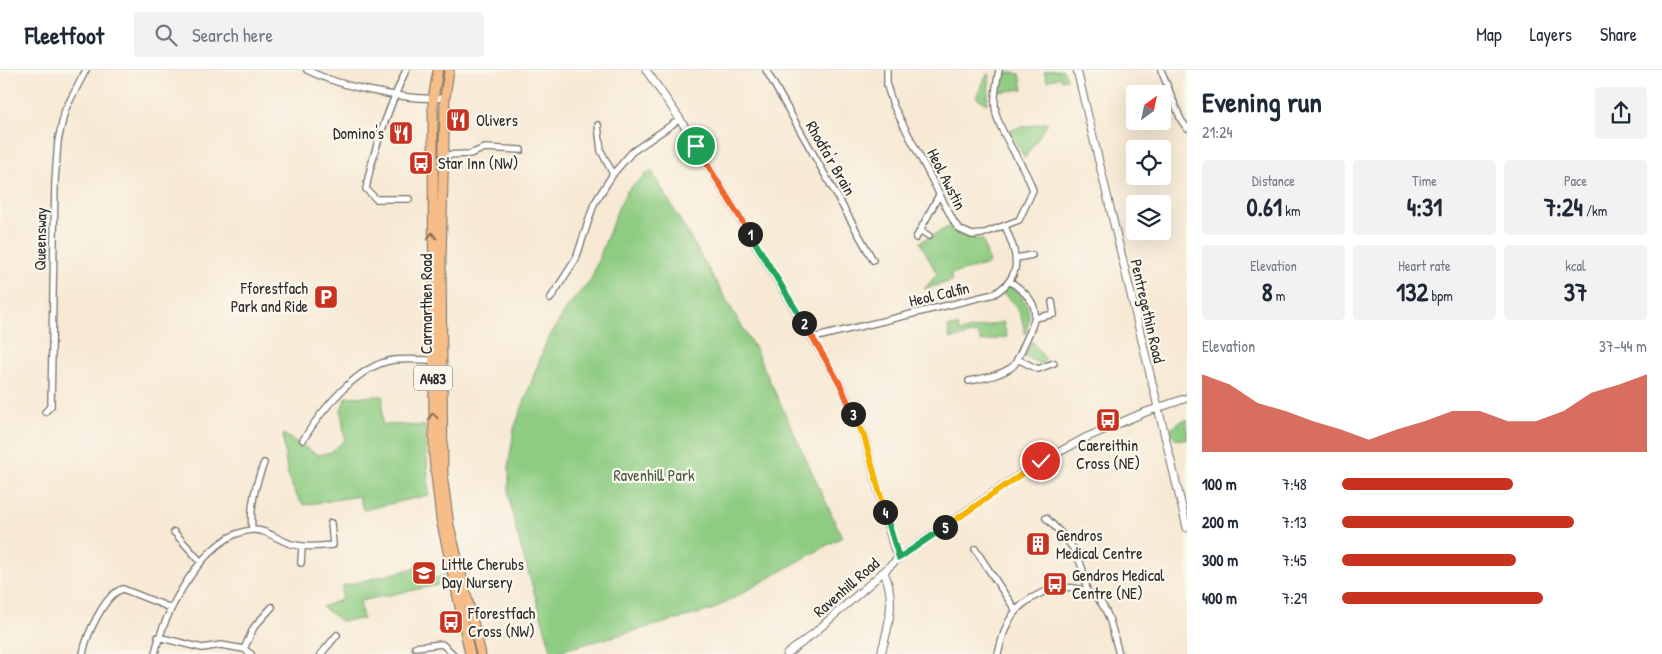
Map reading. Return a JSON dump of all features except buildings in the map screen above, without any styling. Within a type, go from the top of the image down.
[{"type":"main road","name":"Carmarthen Road","points":[[438,70],[433,99],[434,458],[438,498],[470,654]]},
{"type":"main road","name":"Carmarthen Road","points":[[449,70],[445,98],[443,156],[440,375],[443,481],[449,525],[481,654]]},
{"type":"street","name":"Queensway","points":[[45,412],[51,406],[54,181],[58,141],[65,110],[86,70]]},
{"type":"street","points":[[307,70],[330,81],[395,94],[433,99],[445,98]]},
{"type":"street","points":[[406,70],[395,94],[370,169],[366,189],[376,199],[409,199]]},
{"type":"street","points":[[646,70],[680,119],[840,384],[864,436],[894,548],[899,558]]},
{"type":"street","name":"Rhodfa'r Brain","points":[[766,70],[873,260]]},
{"type":"street","name":"Heol Awstin","points":[[886,70],[893,104],[939,194],[955,224],[961,230],[972,235],[982,234],[1019,220],[1033,190],[1028,175],[998,120],[995,92],[999,70]]},
{"type":"street","name":"Pentregethin Road","points":[[1077,70],[1187,528]]},
{"type":"street","points":[[1161,70],[1181,120],[1187,128]]},
{"type":"street","points":[[550,299],[576,259],[594,204],[612,174],[632,152],[680,119]]},
{"type":"street","points":[[598,125],[601,151],[612,174]]},
{"type":"street","points":[[443,156],[470,154],[485,148],[521,150]]},
{"type":"street","points":[[916,238],[939,194]]},
{"type":"street","points":[[969,381],[999,375],[1015,365],[1036,318],[1030,299],[1011,282],[1017,258],[1005,226]]},
{"type":"street","points":[[920,230],[929,236]]},
{"type":"street","points":[[1017,258],[1032,254]]},
{"type":"street","name":"Heol Calfin","points":[[813,338],[983,298],[998,292],[1011,282]]},
{"type":"street","points":[[1036,318],[1054,314],[1052,302]]},
{"type":"street","points":[[1017,359],[1038,369],[1054,363]]},
{"type":"street","points":[[303,440],[320,412],[356,378],[376,366],[393,360],[433,360]]},
{"type":"street","name":"Ravenhill Road","points":[[787,654],[899,558],[1041,461],[1086,438],[1143,413],[1158,410],[1187,398]]},
{"type":"street","points":[[252,530],[251,510],[253,496],[264,463]]},
{"type":"street","points":[[1046,518],[1067,538],[1078,554],[1085,572],[1088,592]]},
{"type":"street","points":[[155,654],[158,637],[184,584],[201,562],[231,535],[261,530],[288,543],[302,547],[333,545],[331,523]]},
{"type":"street","points":[[174,532],[201,562]]},
{"type":"street","points":[[301,564],[302,547]]},
{"type":"street","points":[[975,550],[1016,611]]},
{"type":"street","points":[[881,654],[892,601],[889,583],[884,572]]},
{"type":"street","points":[[998,654],[1004,629],[1016,611],[1044,591],[1060,587],[1088,592],[1101,603],[1109,620],[1119,654]]},
{"type":"street","points":[[83,654],[91,630],[110,595],[117,590],[123,589],[171,608]]},
{"type":"street","points":[[244,649],[254,627],[272,607]]},
{"type":"street","points":[[322,654],[337,635]]},
{"type":"street","points":[[158,637],[202,648],[221,645],[244,649],[251,654]]},
{"type":"street","points":[[415,647],[442,644],[453,654]]},
{"type":"green space","points":[[1063,70],[1067,79],[1062,80],[1060,77],[1047,81],[1044,72]]},
{"type":"green space","points":[[1009,72],[1020,74],[1023,89],[999,92],[1001,76]]},
{"type":"green space","points":[[988,73],[990,75],[987,104],[976,97]]},
{"type":"green space","points":[[1048,122],[1025,158],[1008,130]]},
{"type":"green space","name":"Ravenhill Park","points":[[651,170],[755,349],[842,537],[712,610],[552,653],[517,534],[509,497],[509,462],[514,429],[546,343],[568,306],[591,279],[619,206],[627,191]]},
{"type":"green space","points":[[948,227],[960,235],[983,240],[989,264],[951,274],[952,281],[924,289],[937,274],[920,242]]},
{"type":"green space","points":[[1007,288],[1012,288],[1026,303],[1029,321],[1025,334],[1016,306],[1002,293]]},
{"type":"green space","points":[[1003,322],[1007,337],[981,342],[978,333],[950,339],[948,327],[958,326],[959,332]]},
{"type":"green space","points":[[1032,341],[1046,360],[1042,364],[1024,357]]},
{"type":"green space","points":[[383,396],[382,424],[425,426],[429,495],[363,510],[359,496],[304,505],[293,490],[290,481],[283,434],[318,455],[331,452],[345,440],[341,410],[346,397]]},
{"type":"green space","points":[[1187,419],[1187,440],[1176,439],[1172,434],[1173,428],[1176,424]]},
{"type":"green space","points":[[415,568],[418,579],[427,577],[429,581],[446,574],[448,583],[360,601],[363,619],[341,621],[322,607],[341,600],[343,586]]},
{"type":"place","name":"Olivers","points":[[458,120]]},
{"type":"place","name":"Domino's","points":[[401,133]]},
{"type":"place","name":"Star Inn (NW)","points":[[421,163]]},
{"type":"place","name":"Fforestfach Park and Ride","points":[[326,297]]},
{"type":"place","name":"Caereithin Cross (NE)","points":[[1108,420]]},
{"type":"place","name":"Gendros Medical Centre","points":[[1038,544]]},
{"type":"place","name":"Little Cherubs Day Nursery","points":[[424,573]]},
{"type":"place","name":"Gendros Medical Centre (NE)","points":[[1055,584]]},
{"type":"place","name":"Fforestfach Cross (NW)","points":[[451,622]]},
{"type":"route","points":[[696,146],[840,384],[864,436],[894,548],[899,558],[1041,461]]}]
